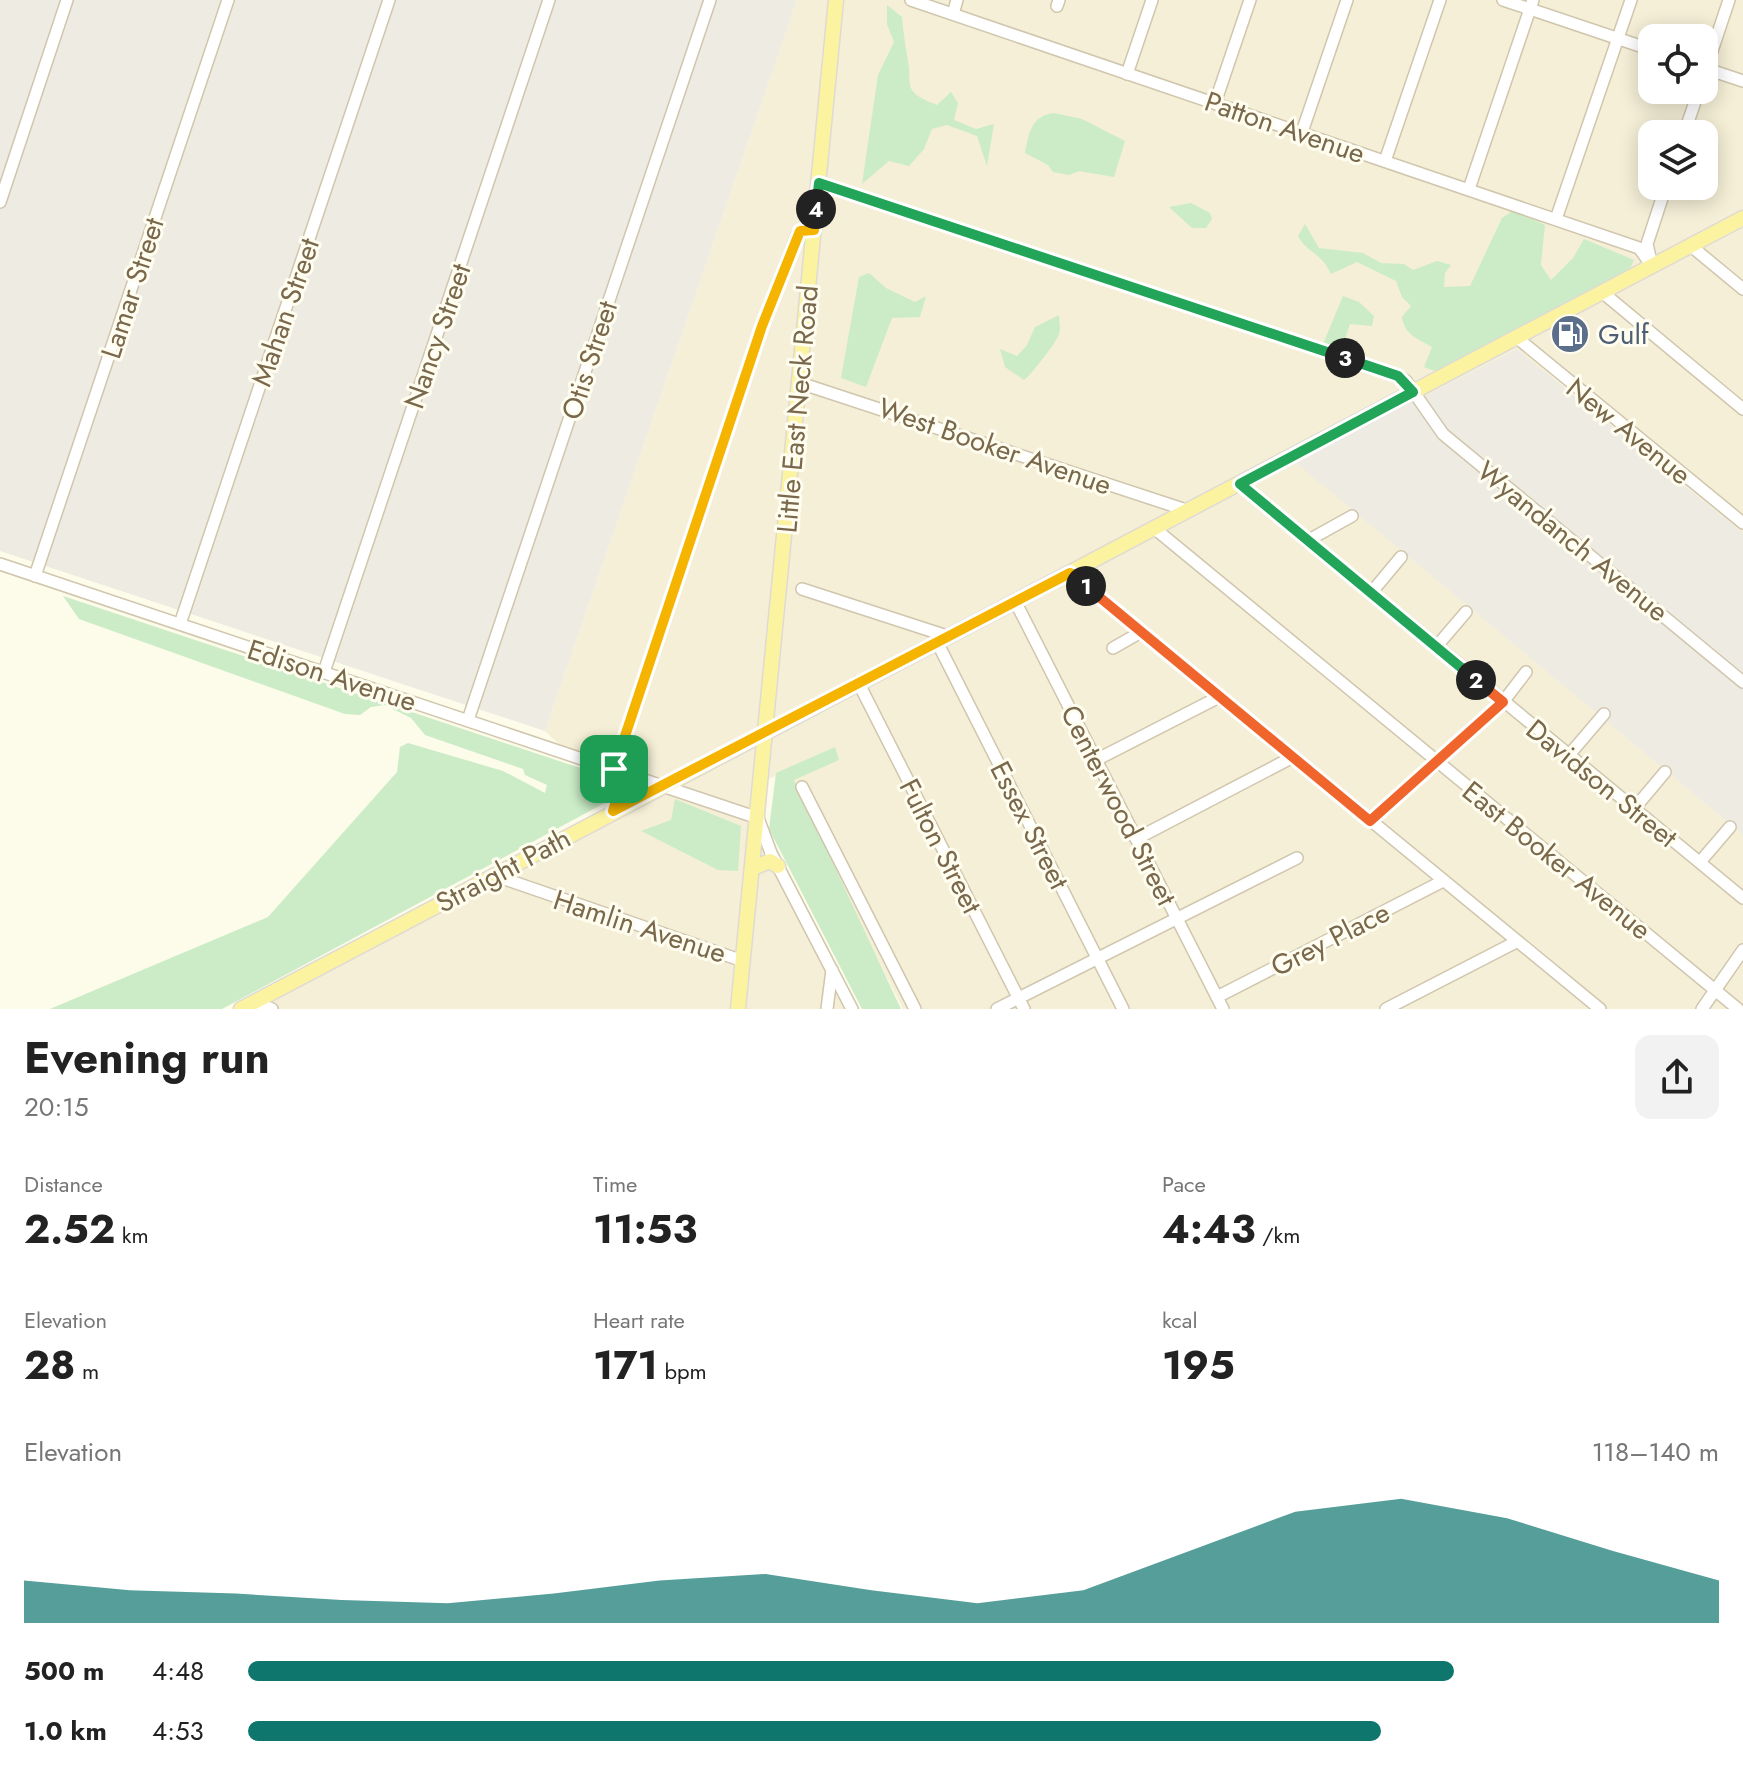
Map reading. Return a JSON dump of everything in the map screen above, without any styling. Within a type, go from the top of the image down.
[{"type":"main road","name":"Little East Neck Road","points":[[738,1009],[768,729],[836,0]]},
{"type":"main road","name":"Straight Path","points":[[247,1006],[1743,218]]},
{"type":"main road","points":[[753,868],[770,861],[778,866]]},
{"type":"street","points":[[0,202],[67,0]]},
{"type":"street","name":"Lamar Street","points":[[35,576],[228,0]]},
{"type":"street","name":"Mahan Street","points":[[180,624],[389,0]]},
{"type":"street","name":"Nancy Street","points":[[324,672],[549,0]]},
{"type":"street","name":"Otis Street","points":[[468,720],[710,0]]},
{"type":"street","name":"Patton Avenue","points":[[911,0],[1639,248],[1652,266]]},
{"type":"street","points":[[953,14],[957,0]]},
{"type":"street","points":[[1127,74],[1152,0]]},
{"type":"street","points":[[1215,103],[1250,0]]},
{"type":"street","points":[[1302,132],[1347,0]]},
{"type":"street","points":[[1385,161],[1440,0]]},
{"type":"street","points":[[1503,0],[1532,5],[1638,45]]},
{"type":"street","points":[[1556,219],[1631,0]]},
{"type":"street","points":[[1718,33],[1729,0]]},
{"type":"street","points":[[1469,189],[1532,5]]},
{"type":"street","points":[[1718,74],[1743,81]]},
{"type":"street","points":[[819,183],[1398,376],[1413,392]]},
{"type":"street","points":[[1652,266],[1647,244],[1661,200]]},
{"type":"street","points":[[613,811],[619,791],[614,769],[792,245],[800,231],[814,230]]},
{"type":"street","points":[[1691,246],[1743,289]]},
{"type":"street","points":[[1602,292],[1743,409]]},
{"type":"street","name":"New Avenue","points":[[1516,337],[1743,523]]},
{"type":"street","name":"West Booker Avenue","points":[[800,383],[1189,511]]},
{"type":"street","name":"Wyandanch Avenue","points":[[1413,392],[1443,434],[1743,682]]},
{"type":"street","name":"Davidson Street","points":[[1240,484],[1743,898]]},
{"type":"street","points":[[1307,541],[1352,516]]},
{"type":"street","name":"East Booker Avenue","points":[[1154,528],[1738,1009]]},
{"type":"street","points":[[1371,593],[1401,557]]},
{"type":"street","name":"Edison Avenue","points":[[0,564],[758,818]]},
{"type":"street","points":[[1070,573],[1596,1006]]},
{"type":"street","points":[[802,589],[943,639]]},
{"type":"street","name":"Centerwood Street","points":[[1015,601],[1223,1009]]},
{"type":"street","points":[[1436,647],[1466,612]]},
{"type":"street","points":[[1113,648],[1141,632]]},
{"type":"street","name":"Essex Street","points":[[943,639],[1123,1009]]},
{"type":"street","points":[[1370,821],[1503,702],[1526,672]]},
{"type":"street","name":"Fulton Street","points":[[858,682],[1021,1004]]},
{"type":"street","points":[[1096,760],[1219,697]]},
{"type":"street","points":[[1569,755],[1604,714]]},
{"type":"street","points":[[1136,839],[1293,757]]},
{"type":"street","points":[[1634,809],[1665,772]]},
{"type":"street","points":[[802,787],[915,1009]]},
{"type":"street","points":[[758,818],[778,866],[852,1009]]},
{"type":"street","points":[[1700,862],[1730,827]]},
{"type":"street","points":[[997,1009],[1021,1004],[1098,958],[1297,858]]},
{"type":"street","name":"Hamlin Avenue","points":[[493,875],[743,961]]},
{"type":"street","name":"Grey Place","points":[[1217,997],[1443,881]]},
{"type":"street","points":[[1386,1009],[1516,942]]},
{"type":"street","points":[[1702,1009],[1743,950]]},
{"type":"street","points":[[827,1009],[832,970]]},
{"type":"street","points":[[247,1006],[272,1009]]},
{"type":"street","points":[[1581,1009],[1596,1006]]},
{"type":"shaded area","points":[[0,0],[797,0],[545,731],[0,551]]},
{"type":"shaded area","points":[[797,0],[1743,0],[1743,533],[1517,349],[1296,462],[1743,835],[1743,1009],[903,1009],[784,773],[768,779],[765,825],[859,1009],[257,1009],[600,822],[615,797],[545,731]]},
{"type":"shaded area","points":[[1517,349],[1743,533],[1743,835],[1295,462]]},
{"type":"green space","points":[[887,5],[902,17],[913,91],[937,105],[951,92],[958,103],[954,120],[976,129],[994,124],[987,166],[977,136],[947,125],[932,129],[924,149],[909,166],[889,161],[862,184],[878,75],[894,42],[887,24]]},
{"type":"green space","points":[[1054,113],[1082,119],[1125,141],[1114,177],[1079,171],[1069,175],[1053,172],[1048,165],[1025,153],[1036,122]]},
{"type":"green space","points":[[1191,203],[1210,213],[1212,219],[1206,228],[1192,228],[1169,207]]},
{"type":"green space","points":[[1514,210],[1545,225],[1541,265],[1551,280],[1573,258],[1584,239],[1634,260],[1630,269],[1440,373],[1424,367],[1432,347],[1412,335],[1403,323],[1402,317],[1411,306],[1402,297],[1396,281],[1357,262],[1331,274],[1323,261],[1298,236],[1305,224],[1319,248],[1363,253],[1381,263],[1404,264],[1413,270],[1437,261],[1451,265],[1445,273],[1444,287],[1470,286],[1502,218]]},
{"type":"green space","points":[[869,273],[886,288],[915,302],[926,296],[920,317],[892,318],[866,387],[841,378],[859,277]]},
{"type":"green space","points":[[1343,296],[1359,302],[1374,316],[1372,326],[1350,324],[1342,348],[1323,344]]},
{"type":"green space","points":[[1059,315],[1057,338],[1024,380],[1005,367],[1000,349],[1017,356],[1027,345],[1035,327]]},
{"type":"green space","points":[[63,596],[577,767],[602,772],[615,784],[612,799],[222,1009],[50,1009],[268,917],[397,772],[400,747],[408,743],[503,771],[545,793],[547,785],[525,775],[523,769],[425,735],[411,718],[385,705],[371,707],[360,715],[345,714],[79,619]]},
{"type":"green space","points":[[835,747],[839,760],[794,780],[901,1009],[862,1009],[769,829],[776,773]]},
{"type":"green space","points":[[675,799],[741,826],[738,871],[718,870],[641,831],[671,820]]},
{"type":"place","name":"Gulf","points":[[1570,334]]},
{"type":"route","points":[[819,183],[1406,381],[1413,392],[1240,484],[1503,702],[1370,821],[1070,573],[613,811],[619,795],[619,782],[614,769],[792,245],[800,231],[814,230],[819,183]]}]
